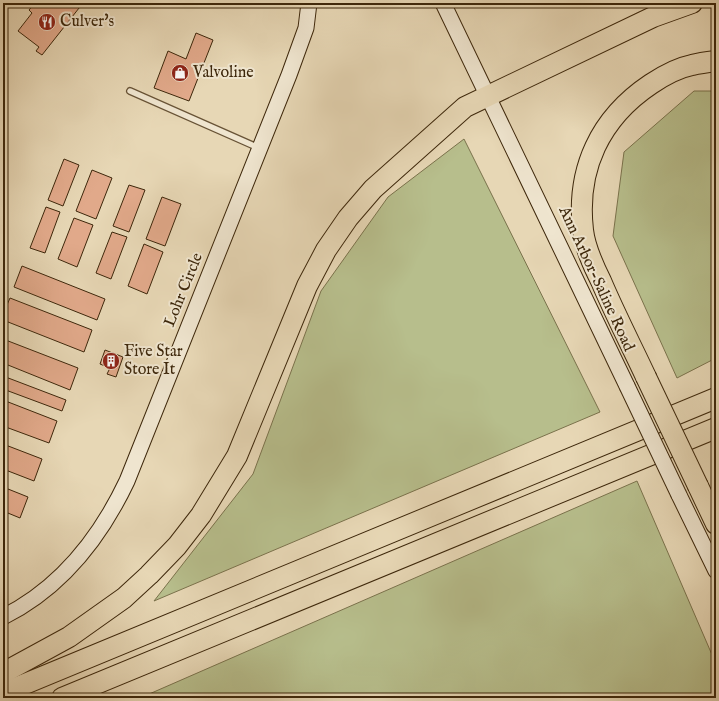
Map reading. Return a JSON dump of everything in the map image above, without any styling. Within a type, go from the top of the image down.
[{"type":"highway","points":[[3,673],[45,652],[96,620],[144,580],[176,546],[202,515],[237,456],[306,286],[326,250],[344,224],[373,189],[465,108],[487,96],[653,17],[692,3]]},
{"type":"highway","points":[[716,61],[692,65],[664,76],[634,96],[609,121],[595,146],[585,176],[582,201],[583,230],[589,255],[716,524]]},
{"type":"highway","points":[[3,693],[707,401],[716,393]]},
{"type":"highway","points":[[62,698],[716,428]]},
{"type":"street","name":"Lohr Circle","points":[[3,617],[37,596],[62,576],[85,551],[114,508],[128,481],[289,75],[306,28],[309,3]]},
{"type":"street","name":"Ann Arbor-Saline Road","points":[[443,3],[716,572]]},
{"type":"lane","points":[[130,91],[259,148]]},
{"type":"green space","points":[[694,91],[716,91],[716,358],[677,378],[613,236],[624,152]]},
{"type":"green space","points":[[464,139],[600,412],[154,601],[253,474],[321,291],[388,197]]},
{"type":"green space","points":[[637,481],[716,664],[716,698],[140,698]]},
{"type":"building","name":"Culver's","points":[[35,3],[83,3],[42,55],[36,51],[39,47],[18,31],[32,13],[29,10]]},
{"type":"building","name":"Valvoline","points":[[196,33],[213,40],[189,101],[154,88],[168,51],[186,59]]},
{"type":"building","points":[[64,159],[79,165],[63,206],[48,200]]},
{"type":"building","points":[[92,170],[112,178],[96,219],[76,211]]},
{"type":"building","points":[[129,185],[145,190],[129,232],[113,226]]},
{"type":"building","points":[[162,197],[181,204],[165,246],[146,239]]},
{"type":"building","points":[[46,207],[60,212],[45,253],[30,248]]},
{"type":"building","points":[[74,218],[93,225],[77,267],[58,259]]},
{"type":"building","points":[[112,232],[127,237],[111,279],[96,273]]},
{"type":"building","points":[[144,244],[163,252],[147,294],[128,286]]},
{"type":"building","points":[[22,266],[105,299],[97,320],[14,287]]},
{"type":"building","points":[[10,298],[92,330],[84,352],[3,320],[3,314]]},
{"type":"building","points":[[3,339],[78,368],[70,390],[3,363]]},
{"type":"building","name":"Five Star Store It","points":[[105,350],[123,357],[116,377],[107,374],[110,368],[100,364]]},
{"type":"building","points":[[3,376],[66,400],[62,411],[3,389]]},
{"type":"building","points":[[3,400],[57,421],[49,443],[3,426]]},
{"type":"building","points":[[3,444],[42,459],[34,481],[3,469]]},
{"type":"building","points":[[3,487],[28,497],[20,518],[3,511]]},
{"type":"place","name":"Culver's","points":[[47,22]]},
{"type":"place","name":"Valvoline","points":[[180,73]]},
{"type":"place","name":"Five Star Store It","points":[[111,361]]}]
